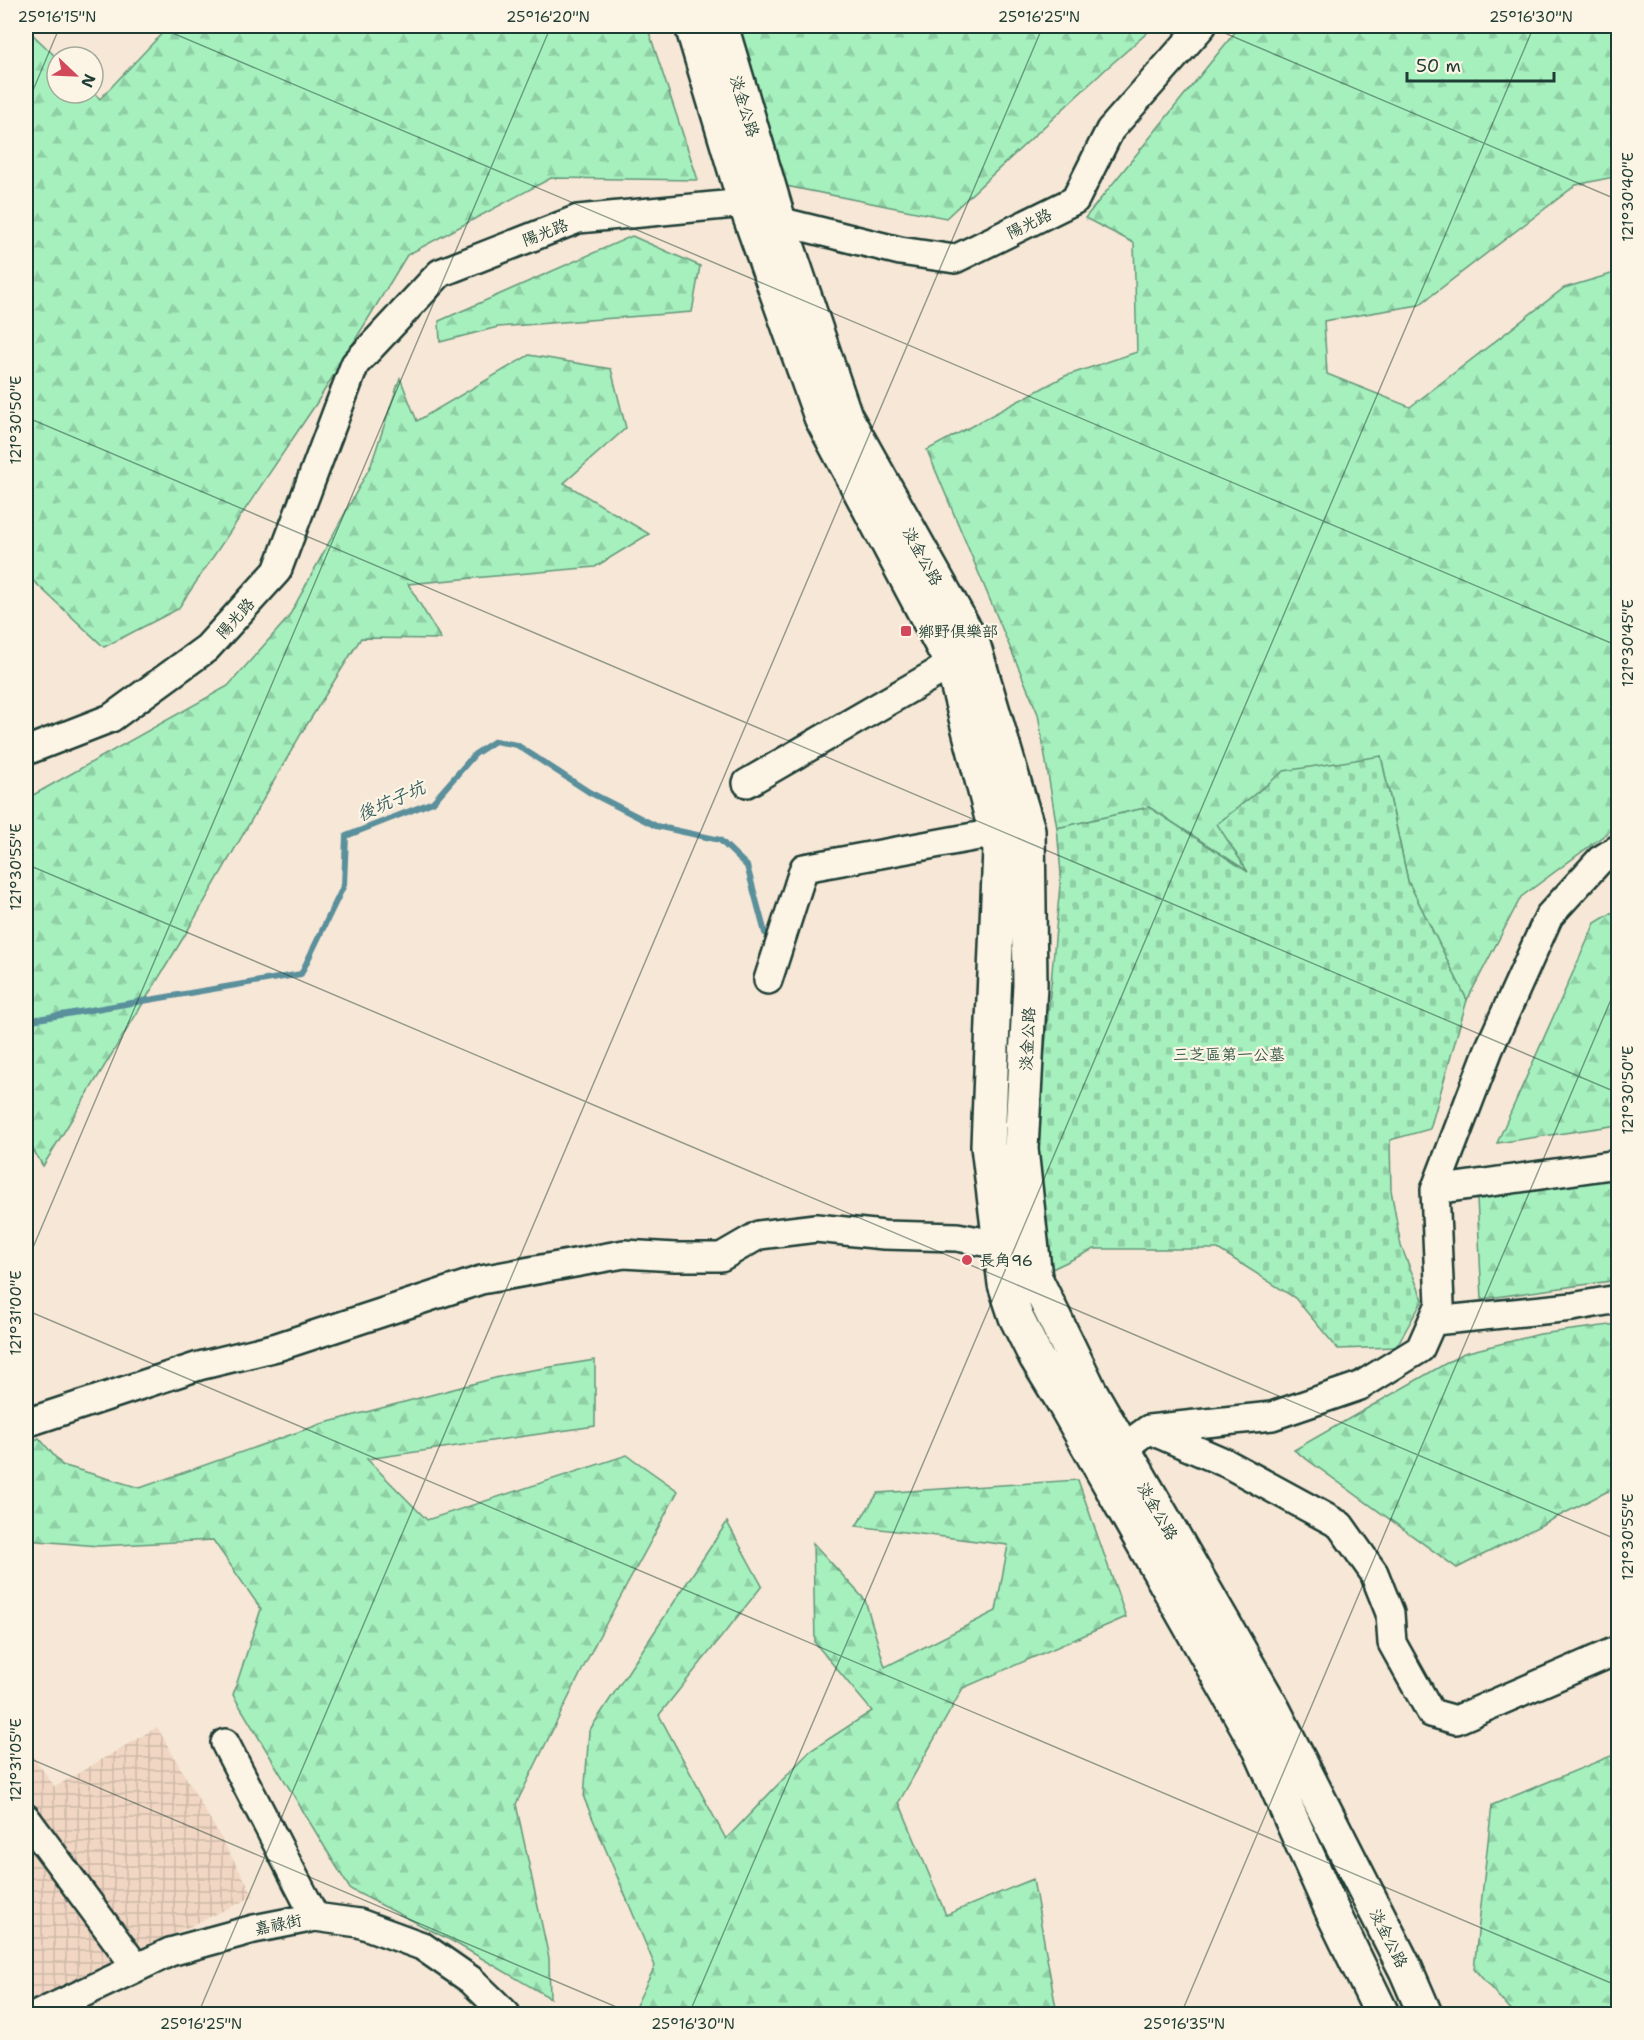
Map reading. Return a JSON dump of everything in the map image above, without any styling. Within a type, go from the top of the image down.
[{"type":"main road","name":"淡金公路","points":[[692,26],[745,204],[821,417],[952,664],[1000,849],[988,1146],[1005,1284],[1016,1317],[1036,1357],[1061,1398],[1108,1452],[1273,1709],[1406,1970],[1425,2014]]},
{"type":"main road","name":"淡金公路","points":[[721,26],[779,221],[845,416],[972,644],[1028,830],[1030,985],[1021,1149],[1035,1278],[1090,1391],[1108,1452],[1260,1749],[1334,1915],[1382,2014]]},
{"type":"main road","points":[[996,933],[1029,935]]},
{"type":"street","name":"陽光路","points":[[26,751],[111,718],[207,648],[277,571],[355,364],[440,273],[578,219],[745,204],[779,221],[900,251],[955,259],[1075,200],[1110,130],[1202,26]]},
{"type":"street","points":[[747,783],[952,664]]},
{"type":"street","points":[[768,980],[804,868],[995,833]]},
{"type":"street","points":[[1108,1452],[1149,1429],[1272,1416],[1360,1386],[1420,1349],[1440,1304],[1435,1190],[1489,1049],[1549,916],[1600,860],[1618,849]]},
{"type":"street","points":[[1435,1190],[1618,1164]]},
{"type":"street","points":[[26,1423],[199,1366],[277,1347],[481,1280],[624,1254],[721,1257],[759,1235],[816,1228],[884,1235],[957,1237],[1001,1245]]},
{"type":"street","points":[[1434,1321],[1572,1307],[1618,1299]]},
{"type":"street","points":[[1149,1429],[1226,1463],[1340,1525],[1374,1573],[1390,1613],[1392,1643],[1431,1713],[1456,1720],[1618,1650]]},
{"type":"street","points":[[225,1743],[315,1917]]},
{"type":"street","points":[[26,1818],[136,1967]]},
{"type":"street","name":"嘉祿街","points":[[39,2014],[136,1967],[181,1949],[255,1929],[315,1917],[359,1923],[422,1946],[471,1980],[506,2014]]},
{"type":"shaded area","points":[[157,1727],[254,1896],[26,2004],[26,1747],[55,1787]]},
{"type":"green space","points":[[169,26],[647,26],[698,180],[551,178],[407,255],[316,404],[178,609],[104,647],[26,574],[26,28],[45,46],[45,105],[105,105],[105,94]]},
{"type":"green space","points":[[734,26],[1155,26],[946,218],[786,186]]},
{"type":"green space","points":[[1240,26],[1618,26],[1618,176],[1576,185],[1419,305],[1324,321],[1327,374],[1410,407],[1564,288],[1618,272],[1618,825],[1521,897],[1467,1000],[1408,881],[1381,756],[1218,824],[1250,873],[1149,807],[1057,828],[1038,714],[927,450],[1065,376],[1137,352],[1134,243],[1085,218]]},
{"type":"green space","points":[[632,236],[700,266],[692,312],[498,327],[440,342],[439,321]]},
{"type":"green space","points":[[529,355],[611,369],[626,428],[564,483],[649,534],[595,567],[408,584],[441,639],[361,638],[301,734],[185,935],[43,1166],[26,1138],[26,799],[228,686],[288,618],[371,465],[400,378],[417,421]]},
{"type":"green space","name":"三芝區第一公墓","points":[[1381,756],[1408,881],[1467,1000],[1430,1129],[1390,1140],[1391,1190],[1401,1246],[1423,1300],[1396,1347],[1338,1349],[1295,1298],[1218,1249],[1094,1249],[1050,1270],[1037,1135],[1061,874],[1057,828],[1149,807],[1248,872],[1217,824],[1284,771]]},
{"type":"green space","points":[[1618,909],[1618,1125],[1497,1143],[1595,923]]},
{"type":"green space","points":[[1618,1167],[1618,1280],[1482,1299],[1477,1198]]},
{"type":"green space","points":[[1618,1324],[1618,1486],[1457,1568],[1294,1450],[1464,1353],[1540,1334]]},
{"type":"green space","points":[[595,1360],[595,1426],[367,1459],[427,1520],[627,1455],[678,1491],[596,1642],[516,1804],[549,1958],[550,1998],[452,1941],[350,1889],[233,1695],[261,1609],[213,1540],[99,1546],[26,1540],[26,1444],[39,1438],[62,1465],[140,1488],[321,1424],[514,1373]]},
{"type":"green space","points":[[1078,1480],[1126,1617],[963,1688],[899,1802],[946,1915],[1033,1879],[1057,2014],[632,2014],[655,1966],[584,1798],[589,1731],[727,1522],[762,1586],[659,1715],[726,1839],[810,1751],[872,1711],[815,1643],[813,1543],[865,1600],[885,1667],[996,1611],[1008,1545],[856,1526],[878,1493]]},
{"type":"green space","points":[[1618,1753],[1618,2014],[1514,2014],[1474,1969],[1492,1805]]},
{"type":"waterway","name":"後坑子坑","points":[[26,1021],[301,974],[344,885],[346,836],[433,802],[475,754],[495,741],[517,745],[589,792],[656,826],[720,840],[747,866],[765,933]]},
{"type":"place","name":"鄉野俱樂部","points":[[906,631]]},
{"type":"place","name":"長角96","points":[[967,1260]]}]
